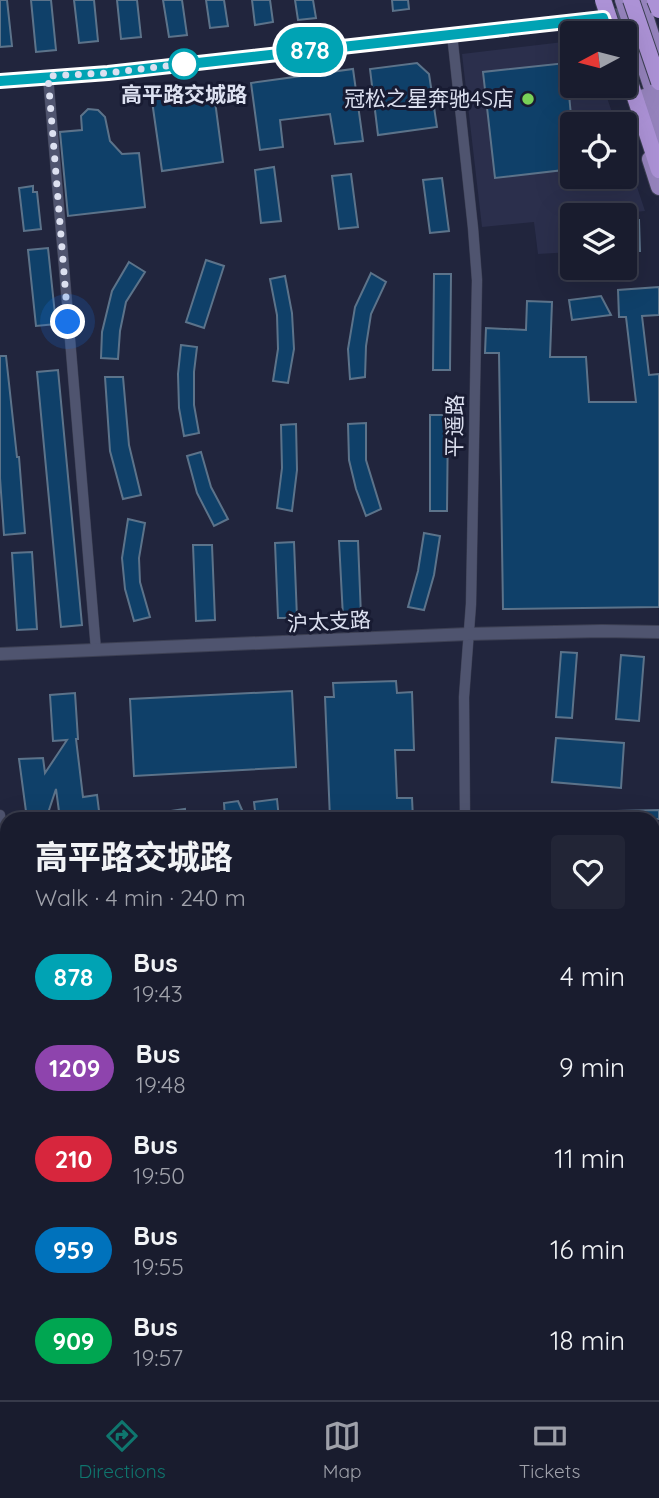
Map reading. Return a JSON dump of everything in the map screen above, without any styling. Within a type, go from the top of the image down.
[{"type":"highway","points":[[603,0],[610,21]]},
{"type":"highway","points":[[632,9],[659,82]]},
{"type":"highway","points":[[635,98],[659,170]]},
{"type":"main road","points":[[597,0],[632,9],[659,60]]},
{"type":"main road","points":[[632,9],[659,110]]},
{"type":"main road","points":[[637,75],[659,143]]},
{"type":"main road","points":[[630,98],[659,187]]},
{"type":"street","points":[[2,83],[452,34],[632,9]]},
{"type":"street","name":"平遥路","points":[[452,34],[476,263],[471,577],[464,706],[465,812]]},
{"type":"street","points":[[48,76],[96,650]]},
{"type":"street","name":"沪太支路","points":[[0,654],[468,634],[659,632]]},
{"type":"shaded area","points":[[560,42],[560,98],[607,98],[612,112],[560,112],[560,189],[637,187],[645,211],[637,212],[637,203],[560,203],[560,253],[538,254],[534,222],[482,227],[462,54]]},
{"type":"building","points":[[0,0],[7,0],[12,46],[0,47]]},
{"type":"building","points":[[31,0],[51,0],[56,50],[36,52]]},
{"type":"building","points":[[74,0],[94,0],[98,41],[79,43]]},
{"type":"building","points":[[117,0],[137,0],[141,37],[121,39]]},
{"type":"building","points":[[163,0],[182,0],[187,35],[169,37]]},
{"type":"building","points":[[206,0],[224,0],[228,26],[210,28]]},
{"type":"building","points":[[252,0],[270,0],[273,22],[255,25]]},
{"type":"building","points":[[295,0],[313,0],[316,18],[298,20]]},
{"type":"building","points":[[392,0],[408,0],[409,9],[393,11]]},
{"type":"building","points":[[417,63],[429,74],[437,127],[378,135],[370,69]]},
{"type":"building","name":"冠松之星奔驰4S店","points":[[560,64],[560,98],[569,98],[571,112],[560,112],[560,170],[495,178],[483,72]]},
{"type":"building","points":[[353,69],[363,141],[335,144],[330,114],[280,120],[283,147],[260,150],[251,83]]},
{"type":"building","points":[[213,86],[223,162],[162,171],[151,94]]},
{"type":"building","points":[[88,109],[98,110],[105,117],[110,141],[122,154],[139,153],[145,207],[68,216],[60,132],[82,130],[81,116]]},
{"type":"building","points":[[274,167],[281,221],[261,223],[255,170]]},
{"type":"building","points":[[351,174],[358,227],[339,229],[332,176]]},
{"type":"building","points":[[442,178],[449,231],[430,233],[423,180]]},
{"type":"building","points":[[33,186],[33,192],[37,192],[41,229],[24,231],[19,188]]},
{"type":"building","points":[[639,220],[640,251],[637,251]]},
{"type":"building","points":[[48,248],[56,324],[36,326],[28,250]]},
{"type":"building","points":[[206,260],[224,266],[204,328],[186,322]]},
{"type":"building","points":[[129,262],[145,272],[126,302],[118,359],[101,358],[102,332],[112,291]]},
{"type":"building","points":[[371,273],[386,282],[371,314],[365,377],[350,379],[348,349],[355,307]]},
{"type":"building","points":[[434,274],[451,274],[450,370],[433,370]]},
{"type":"building","points":[[285,276],[292,313],[294,349],[288,383],[273,381],[278,349],[277,315],[270,279]]},
{"type":"building","points":[[659,287],[659,315],[642,316],[649,375],[659,374],[659,607],[503,609],[499,353],[485,353],[486,328],[526,330],[527,301],[552,302],[550,357],[586,357],[589,402],[636,402],[626,317],[619,317],[618,290]]},
{"type":"building","points":[[601,296],[611,315],[572,320],[569,300]]},
{"type":"building","points":[[181,345],[197,347],[194,405],[199,433],[184,436],[179,408]]},
{"type":"building","points":[[0,356],[6,356],[19,457],[25,533],[4,535],[0,478]]},
{"type":"building","points":[[58,370],[82,625],[61,627],[37,372]]},
{"type":"building","points":[[105,377],[123,377],[129,445],[141,495],[123,499],[110,451]]},
{"type":"building","points":[[430,415],[448,415],[447,511],[430,511]]},
{"type":"building","points":[[366,423],[366,460],[381,509],[366,516],[349,460],[348,424]]},
{"type":"building","points":[[296,424],[297,470],[292,511],[277,508],[282,468],[281,425]]},
{"type":"building","points":[[201,452],[211,487],[228,519],[214,526],[197,493],[187,456]]},
{"type":"building","points":[[128,519],[145,523],[139,558],[140,582],[150,617],[134,621],[125,589],[122,558]]},
{"type":"building","points":[[424,533],[440,536],[434,575],[424,610],[408,607],[418,571]]},
{"type":"building","points":[[339,541],[358,541],[361,616],[343,617]]},
{"type":"building","points":[[294,542],[297,618],[278,618],[275,543]]},
{"type":"building","points":[[193,545],[212,545],[215,620],[196,621]]},
{"type":"building","points":[[32,552],[37,629],[17,630],[12,553]]},
{"type":"building","points":[[561,652],[577,653],[572,718],[556,717]]},
{"type":"building","points":[[621,655],[644,657],[639,721],[616,719]]},
{"type":"building","points":[[396,681],[397,693],[412,692],[414,750],[395,750],[397,798],[412,798],[413,812],[330,812],[325,697],[334,697],[333,683]]},
{"type":"building","points":[[292,691],[296,767],[134,776],[130,699]]},
{"type":"building","points":[[75,693],[76,739],[83,797],[97,795],[99,812],[59,812],[56,789],[48,812],[26,812],[19,759],[43,758],[45,773],[67,740],[53,741],[50,695]]},
{"type":"building","points":[[556,738],[624,743],[621,788],[552,782]]},
{"type":"building","points":[[277,799],[278,812],[255,812],[254,802]]},
{"type":"building","points":[[238,801],[243,812],[225,812],[224,803]]},
{"type":"building","points":[[185,809],[185,812],[164,812]]},
{"type":"building","points":[[659,810],[659,812],[574,812]]},
{"type":"bus line","name":"878","points":[[578,21],[603,18],[604,21]]},
{"type":"bus line","name":"878","points":[[0,81],[108,73],[560,23]]},
{"type":"place","name":"高平路交城路","points":[[184,64]]},
{"type":"place","name":"冠松之星奔驰4S店","points":[[528,99]]},
{"type":"route","points":[[68,322],[48,76],[108,73],[184,64]]}]
